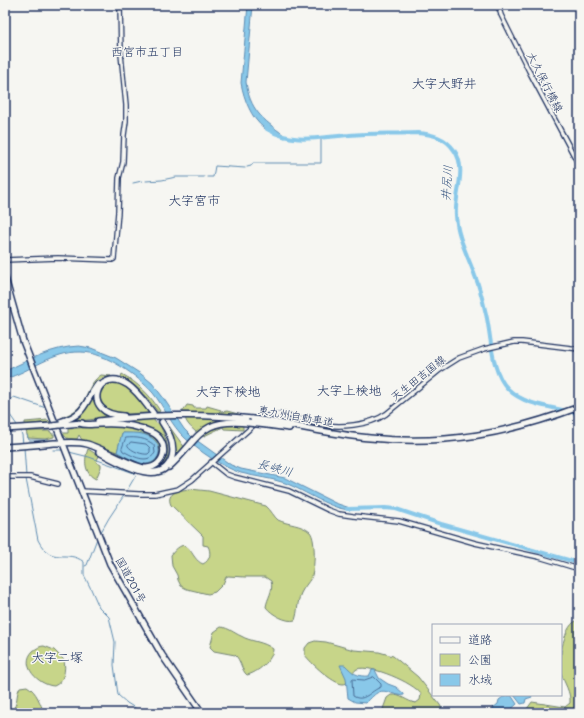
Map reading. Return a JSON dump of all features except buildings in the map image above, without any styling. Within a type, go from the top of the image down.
[{"type":"highway","name":"国道201号","points":[[5,278],[28,356],[102,547],[120,584],[162,655],[202,713]]},
{"type":"highway","points":[[60,424],[79,414],[88,402],[97,385],[101,381],[109,378],[117,378],[130,383],[139,392],[154,414]]},
{"type":"highway","points":[[112,380],[124,383],[137,393],[154,414],[119,416],[109,414],[98,405],[97,394],[99,387],[105,382],[112,380]]},
{"type":"highway","name":"東九州自動車道","points":[[5,429],[79,423],[154,414],[183,414],[219,415],[253,419],[268,423],[344,435],[386,440],[442,440],[496,432],[552,417],[579,407]]},
{"type":"highway","points":[[5,447],[23,447],[77,442],[86,444],[150,470],[156,469],[164,464],[169,458],[170,449],[168,438],[161,422],[171,441],[172,454],[168,464],[159,472]]},
{"type":"highway","points":[[63,444],[85,447],[141,471],[152,473],[159,472],[171,465],[198,435],[206,429],[220,423],[230,422],[268,423]]},
{"type":"highway","points":[[79,423],[84,425],[109,424],[137,427],[150,431],[158,436],[164,447],[164,452],[161,459],[157,464],[150,467],[138,466]]},
{"type":"highway","points":[[5,450],[23,447]]},
{"type":"street","points":[[5,260],[58,258],[112,260],[115,256],[119,178],[124,162],[124,135],[126,121],[121,54],[120,5]]},
{"type":"street","name":"大久保行橋線","points":[[498,5],[529,71],[579,166]]},
{"type":"street","name":"天生田吉国線","points":[[81,491],[139,494],[172,491],[178,489],[186,484],[266,416],[281,414],[326,425],[375,421],[392,410],[448,365],[464,356],[496,346],[514,342],[522,342],[579,349]]},
{"type":"street","points":[[211,462],[226,474],[289,491],[339,514],[399,521],[475,543],[553,560],[579,569]]},
{"type":"street","points":[[5,477],[30,477],[58,484]]},
{"type":"green space","points":[[122,374],[144,390],[160,411],[158,412],[137,387],[121,377]]},
{"type":"green space","points":[[101,375],[111,376],[102,378],[94,386],[76,415],[60,420],[78,408],[84,400],[90,387]]},
{"type":"green space","points":[[117,381],[128,387],[147,408],[149,413],[117,414],[106,410],[98,400],[101,389],[108,383]]},
{"type":"green space","points":[[94,392],[97,405],[100,409],[109,416],[114,417],[70,422],[79,416],[85,409]]},
{"type":"green space","points":[[187,405],[193,406],[194,408],[206,408],[207,406],[221,410],[221,412],[227,411],[242,416],[182,412]]},
{"type":"green space","points":[[185,417],[239,420],[221,422],[198,434],[188,424]]},
{"type":"green space","points":[[153,418],[161,427],[168,448],[166,460],[162,465],[155,467],[162,459],[164,451],[163,441],[160,435],[145,428],[112,422]]},
{"type":"green space","points":[[163,418],[185,448],[173,460],[174,457]]},
{"type":"green space","points":[[48,420],[50,422],[25,425],[25,422]]},
{"type":"green space","points":[[230,424],[243,425],[243,430],[224,429],[223,427],[202,437],[201,436],[212,428]]},
{"type":"green space","points":[[100,426],[137,429],[151,433],[160,441],[162,451],[158,459],[154,462],[142,465],[134,463],[116,454],[117,452],[82,440],[79,435],[77,439],[70,439],[65,437],[63,433],[68,433],[68,429]],"holes":[[[122,433],[150,436],[160,450],[156,459],[141,463],[117,452]]]},
{"type":"green space","points":[[26,431],[50,431],[54,434],[54,437],[46,439],[28,438]]},
{"type":"green space","points":[[88,449],[99,456],[96,462],[101,465],[101,467],[96,479],[89,474],[87,470],[86,457]]},
{"type":"green space","points":[[190,489],[209,491],[266,506],[278,520],[303,527],[310,532],[314,548],[312,574],[300,596],[295,620],[292,621],[279,617],[266,607],[272,585],[271,581],[265,577],[228,576],[215,592],[208,594],[181,586],[172,566],[171,555],[177,548],[186,546],[198,561],[203,564],[210,556],[208,546],[203,545],[203,536],[171,505],[170,497],[172,494],[178,491]]},
{"type":"green space","points":[[579,620],[579,713],[524,713],[532,702],[565,707],[570,703],[568,691],[562,676],[562,646],[569,627],[574,622]]},
{"type":"green space","points":[[221,627],[229,629],[245,638],[269,646],[273,649],[267,662],[260,669],[247,675],[235,655],[214,651],[210,647],[214,632]]},
{"type":"green space","points":[[315,641],[326,642],[354,650],[379,652],[393,656],[418,677],[440,705],[444,713],[387,713],[383,709],[387,698],[391,695],[395,695],[416,703],[420,700],[421,694],[401,680],[372,669],[357,669],[345,684],[339,683],[322,672],[305,655],[305,648],[309,643]]},
{"type":"green space","points":[[44,646],[54,650],[64,660],[64,675],[60,682],[54,686],[42,682],[32,673],[29,668],[29,656],[34,650]]},
{"type":"green space","points":[[27,686],[36,695],[44,713],[5,713],[10,711],[15,705],[20,687]]},
{"type":"water","points":[[248,5],[253,5],[246,82],[248,92],[258,113],[263,119],[284,135],[285,138],[259,124],[252,114],[244,95],[241,83]]},
{"type":"water","points":[[79,346],[91,348],[116,358],[141,374],[152,383],[184,429],[192,437],[231,465],[241,469],[285,478],[352,510],[327,504],[285,483],[241,473],[219,463],[197,448],[180,433],[147,386],[120,366],[100,356],[81,352],[61,355],[5,379],[5,371],[50,351]]},
{"type":"water","points":[[122,433],[144,434],[150,437],[159,448],[158,457],[151,463],[143,464],[117,452]]},
{"type":"water","points":[[340,665],[345,665],[353,672],[361,676],[369,676],[372,670],[375,670],[379,678],[396,687],[404,695],[381,691],[366,703],[355,702],[348,698],[346,678]]},
{"type":"water","points":[[512,696],[517,704],[507,713],[493,713],[493,708],[503,697]]},
{"type":"water","points":[[515,696],[532,696],[526,699],[525,703],[521,704]]},
{"type":"waterway","name":"井尻川","points":[[267,129],[287,137],[307,139],[366,134],[417,133],[433,135],[447,142],[458,157],[460,165],[460,182],[456,207],[458,231],[481,295],[488,323],[492,353],[498,373],[508,389],[523,400],[542,406],[579,414]]},
{"type":"waterway","points":[[247,167],[251,166],[253,163],[321,163],[321,138]]},
{"type":"waterway","points":[[207,177],[213,177],[215,166],[245,168]]},
{"type":"waterway","points":[[146,181],[176,177],[204,177]]},
{"type":"waterway","points":[[133,183],[142,181]]},
{"type":"waterway","points":[[5,403],[14,397],[46,408]]},
{"type":"waterway","points":[[5,408],[17,425]]},
{"type":"waterway","points":[[20,430],[23,444]]},
{"type":"waterway","points":[[27,435],[29,440],[48,440]]},
{"type":"waterway","points":[[24,447],[26,476]]},
{"type":"waterway","points":[[53,450],[62,450]]},
{"type":"waterway","points":[[69,452],[89,457],[134,473],[136,475],[126,492]]},
{"type":"waterway","points":[[26,479],[38,540],[43,548],[49,553],[60,556],[71,556],[84,562],[84,575],[99,607],[109,617],[115,642],[114,665],[118,695],[127,703],[143,713]]},
{"type":"waterway","points":[[101,532],[125,494]]},
{"type":"waterway","name":"長峡川","points":[[347,509],[396,509],[441,524],[579,563]]},
{"type":"waterway","points":[[85,566],[87,565],[98,536]]},
{"type":"tunnel","points":[[153,413],[159,422]]},
{"type":"district","name":"西宮市五丁目","points":[[147,52]]},
{"type":"district","name":"大字大野井","points":[[444,83]]},
{"type":"district","name":"大字宮市","points":[[194,200]]},
{"type":"district","name":"大字上検地","points":[[349,390]]},
{"type":"district","name":"大字下検地","points":[[228,391]]},
{"type":"district","name":"大字二塚","points":[[57,657]]}]
